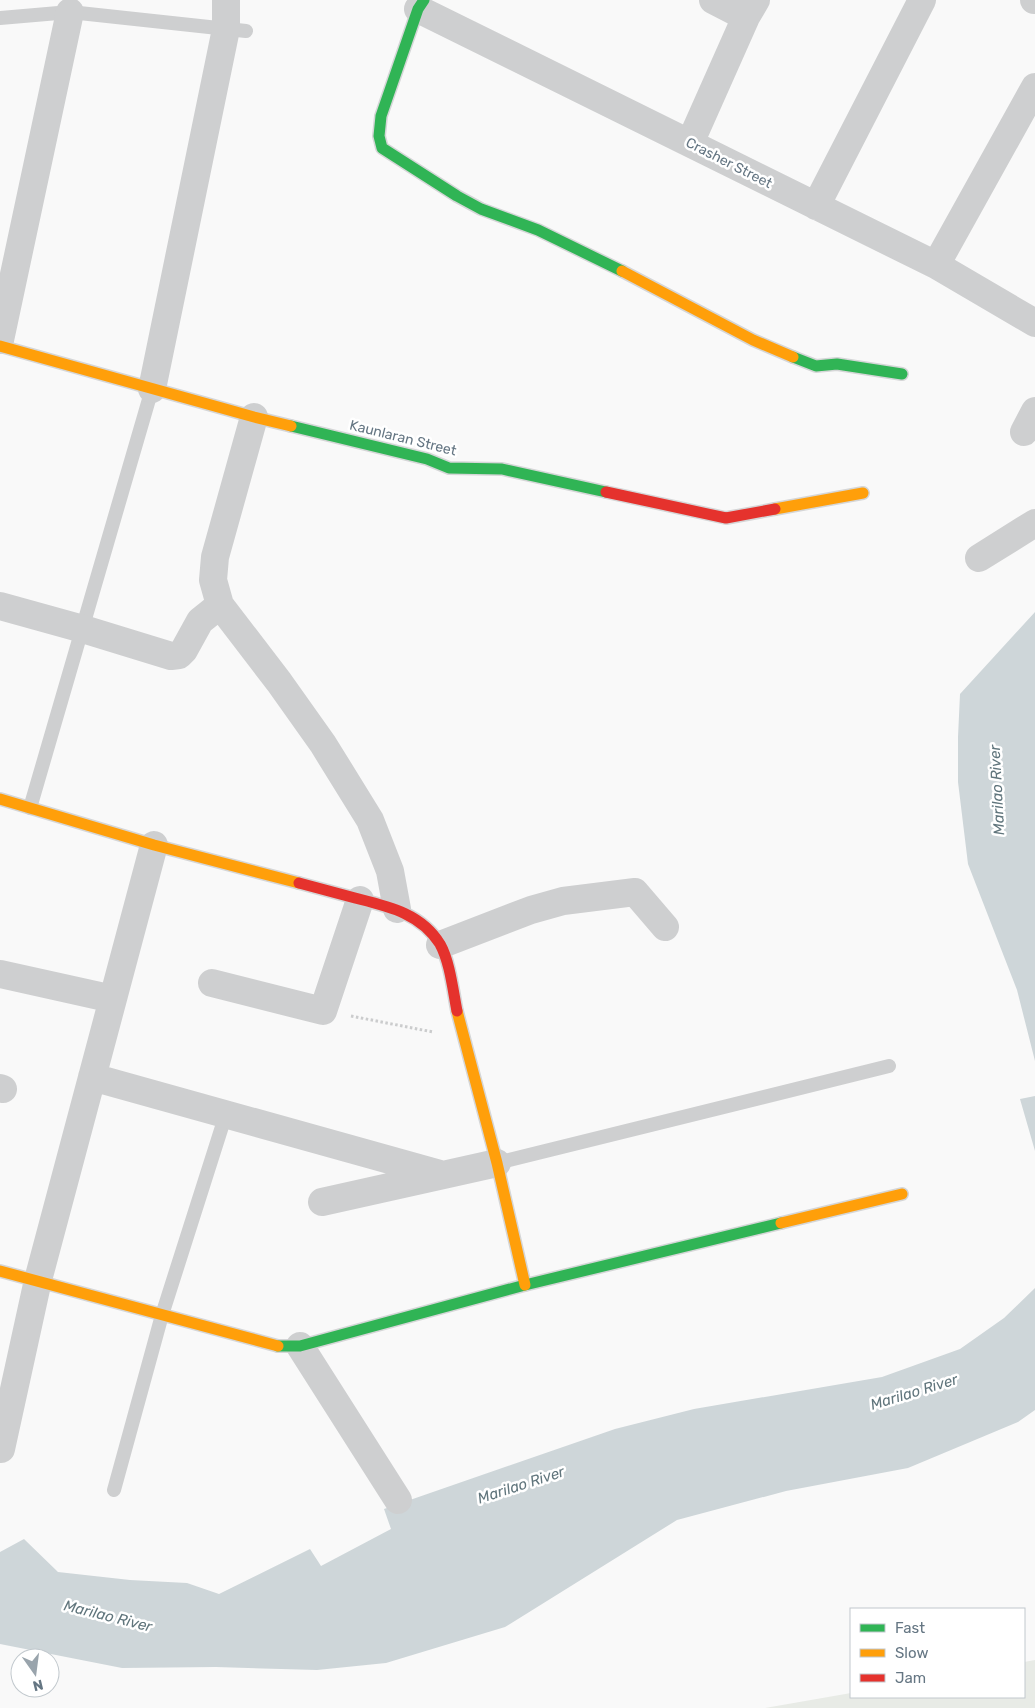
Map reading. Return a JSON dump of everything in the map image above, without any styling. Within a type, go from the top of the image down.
[{"type":"street","points":[[152,389],[236,30],[226,0]]},
{"type":"street","points":[[690,143],[751,9],[713,0]]},
{"type":"street","points":[[816,206],[922,0]]},
{"type":"street","points":[[421,5],[381,116],[378,132],[382,148],[457,196],[481,209],[538,230],[655,286],[753,340],[816,366],[837,364],[902,374]]},
{"type":"street","name":"Crasher Street","points":[[421,5],[690,143],[936,265],[1035,323]]},
{"type":"street","points":[[0,340],[70,12]]},
{"type":"street","points":[[936,265],[1035,87]]},
{"type":"street","name":"Kaunlaran Street","points":[[0,346],[254,417],[396,451],[448,468],[502,469],[726,518],[863,493]]},
{"type":"street","points":[[254,417],[215,557],[213,580],[220,605],[279,682],[323,744],[370,820],[390,871],[397,909]]},
{"type":"street","points":[[979,558],[1035,523]]},
{"type":"street","points":[[0,606],[170,656],[178,655],[184,650],[200,621],[220,605]]},
{"type":"street","points":[[0,799],[154,846],[397,909],[417,920],[429,931],[440,945],[446,962],[463,1038],[497,1163],[525,1285]]},
{"type":"street","points":[[1,1449],[38,1280],[154,846]]},
{"type":"street","points":[[440,945],[531,910],[563,901],[635,892],[665,927]]},
{"type":"street","points":[[212,983],[323,1011],[360,900]]},
{"type":"street","points":[[0,974],[114,999]]},
{"type":"street","points":[[92,1077],[440,1174]]},
{"type":"street","points":[[322,1202],[440,1174],[497,1163]]},
{"type":"street","points":[[0,1271],[269,1344],[286,1347],[300,1346],[525,1285],[902,1194]]},
{"type":"street","points":[[300,1346],[398,1500]]},
{"type":"lane","points":[[0,18],[70,12],[236,30]]},
{"type":"lane","points":[[30,808],[152,389]]},
{"type":"lane","points":[[497,1163],[889,1066]]},
{"type":"lane","points":[[114,1490],[162,1315],[226,1114]]},
{"type":"path","points":[[323,1011],[463,1038]]},
{"type":"shaded area","points":[[1035,1660],[1035,1708],[765,1708],[850,1693],[850,1698],[1025,1698],[1025,1662]]},
{"type":"water","name":"Marilao River","points":[[1035,612],[1035,1061],[1017,990],[968,864],[958,782],[958,737],[960,694]]},
{"type":"water","points":[[1035,1096],[1035,1151],[1020,1099]]},
{"type":"water","name":"Marilao River","points":[[1035,1288],[1035,1410],[1018,1422],[908,1468],[786,1491],[677,1520],[505,1627],[386,1663],[317,1670],[216,1667],[122,1668],[60,1656],[60,1648],[20,1648],[0,1644],[0,1552],[24,1539],[58,1572],[130,1580],[187,1583],[219,1594],[310,1549],[321,1566],[391,1529],[384,1509],[615,1429],[694,1409],[882,1377],[960,1349],[1004,1318]]},
{"type":"traffic: fast","points":[[424,0],[418,9],[381,116],[379,136],[382,148],[457,196],[481,209],[538,230],[622,271]]},
{"type":"traffic: fast","points":[[793,357],[816,366],[837,364],[902,374]]},
{"type":"traffic: fast","points":[[291,426],[427,459],[449,468],[502,469],[606,492]]},
{"type":"traffic: fast","points":[[278,1346],[300,1346],[525,1285],[781,1223]]},
{"type":"traffic: slow","points":[[622,271],[753,340],[793,357]]},
{"type":"traffic: slow","points":[[0,346],[291,426]]},
{"type":"traffic: slow","points":[[775,509],[863,493]]},
{"type":"traffic: slow","points":[[0,799],[154,845],[299,883]]},
{"type":"traffic: slow","points":[[457,1011],[497,1163],[525,1285]]},
{"type":"traffic: slow","points":[[781,1223],[902,1194]]},
{"type":"traffic: slow","points":[[0,1271],[278,1346]]},
{"type":"traffic: jam","points":[[606,492],[726,518],[775,509]]},
{"type":"traffic: jam","points":[[299,883],[391,908],[402,912],[423,925],[432,933],[443,951],[451,977],[457,1011]]}]
